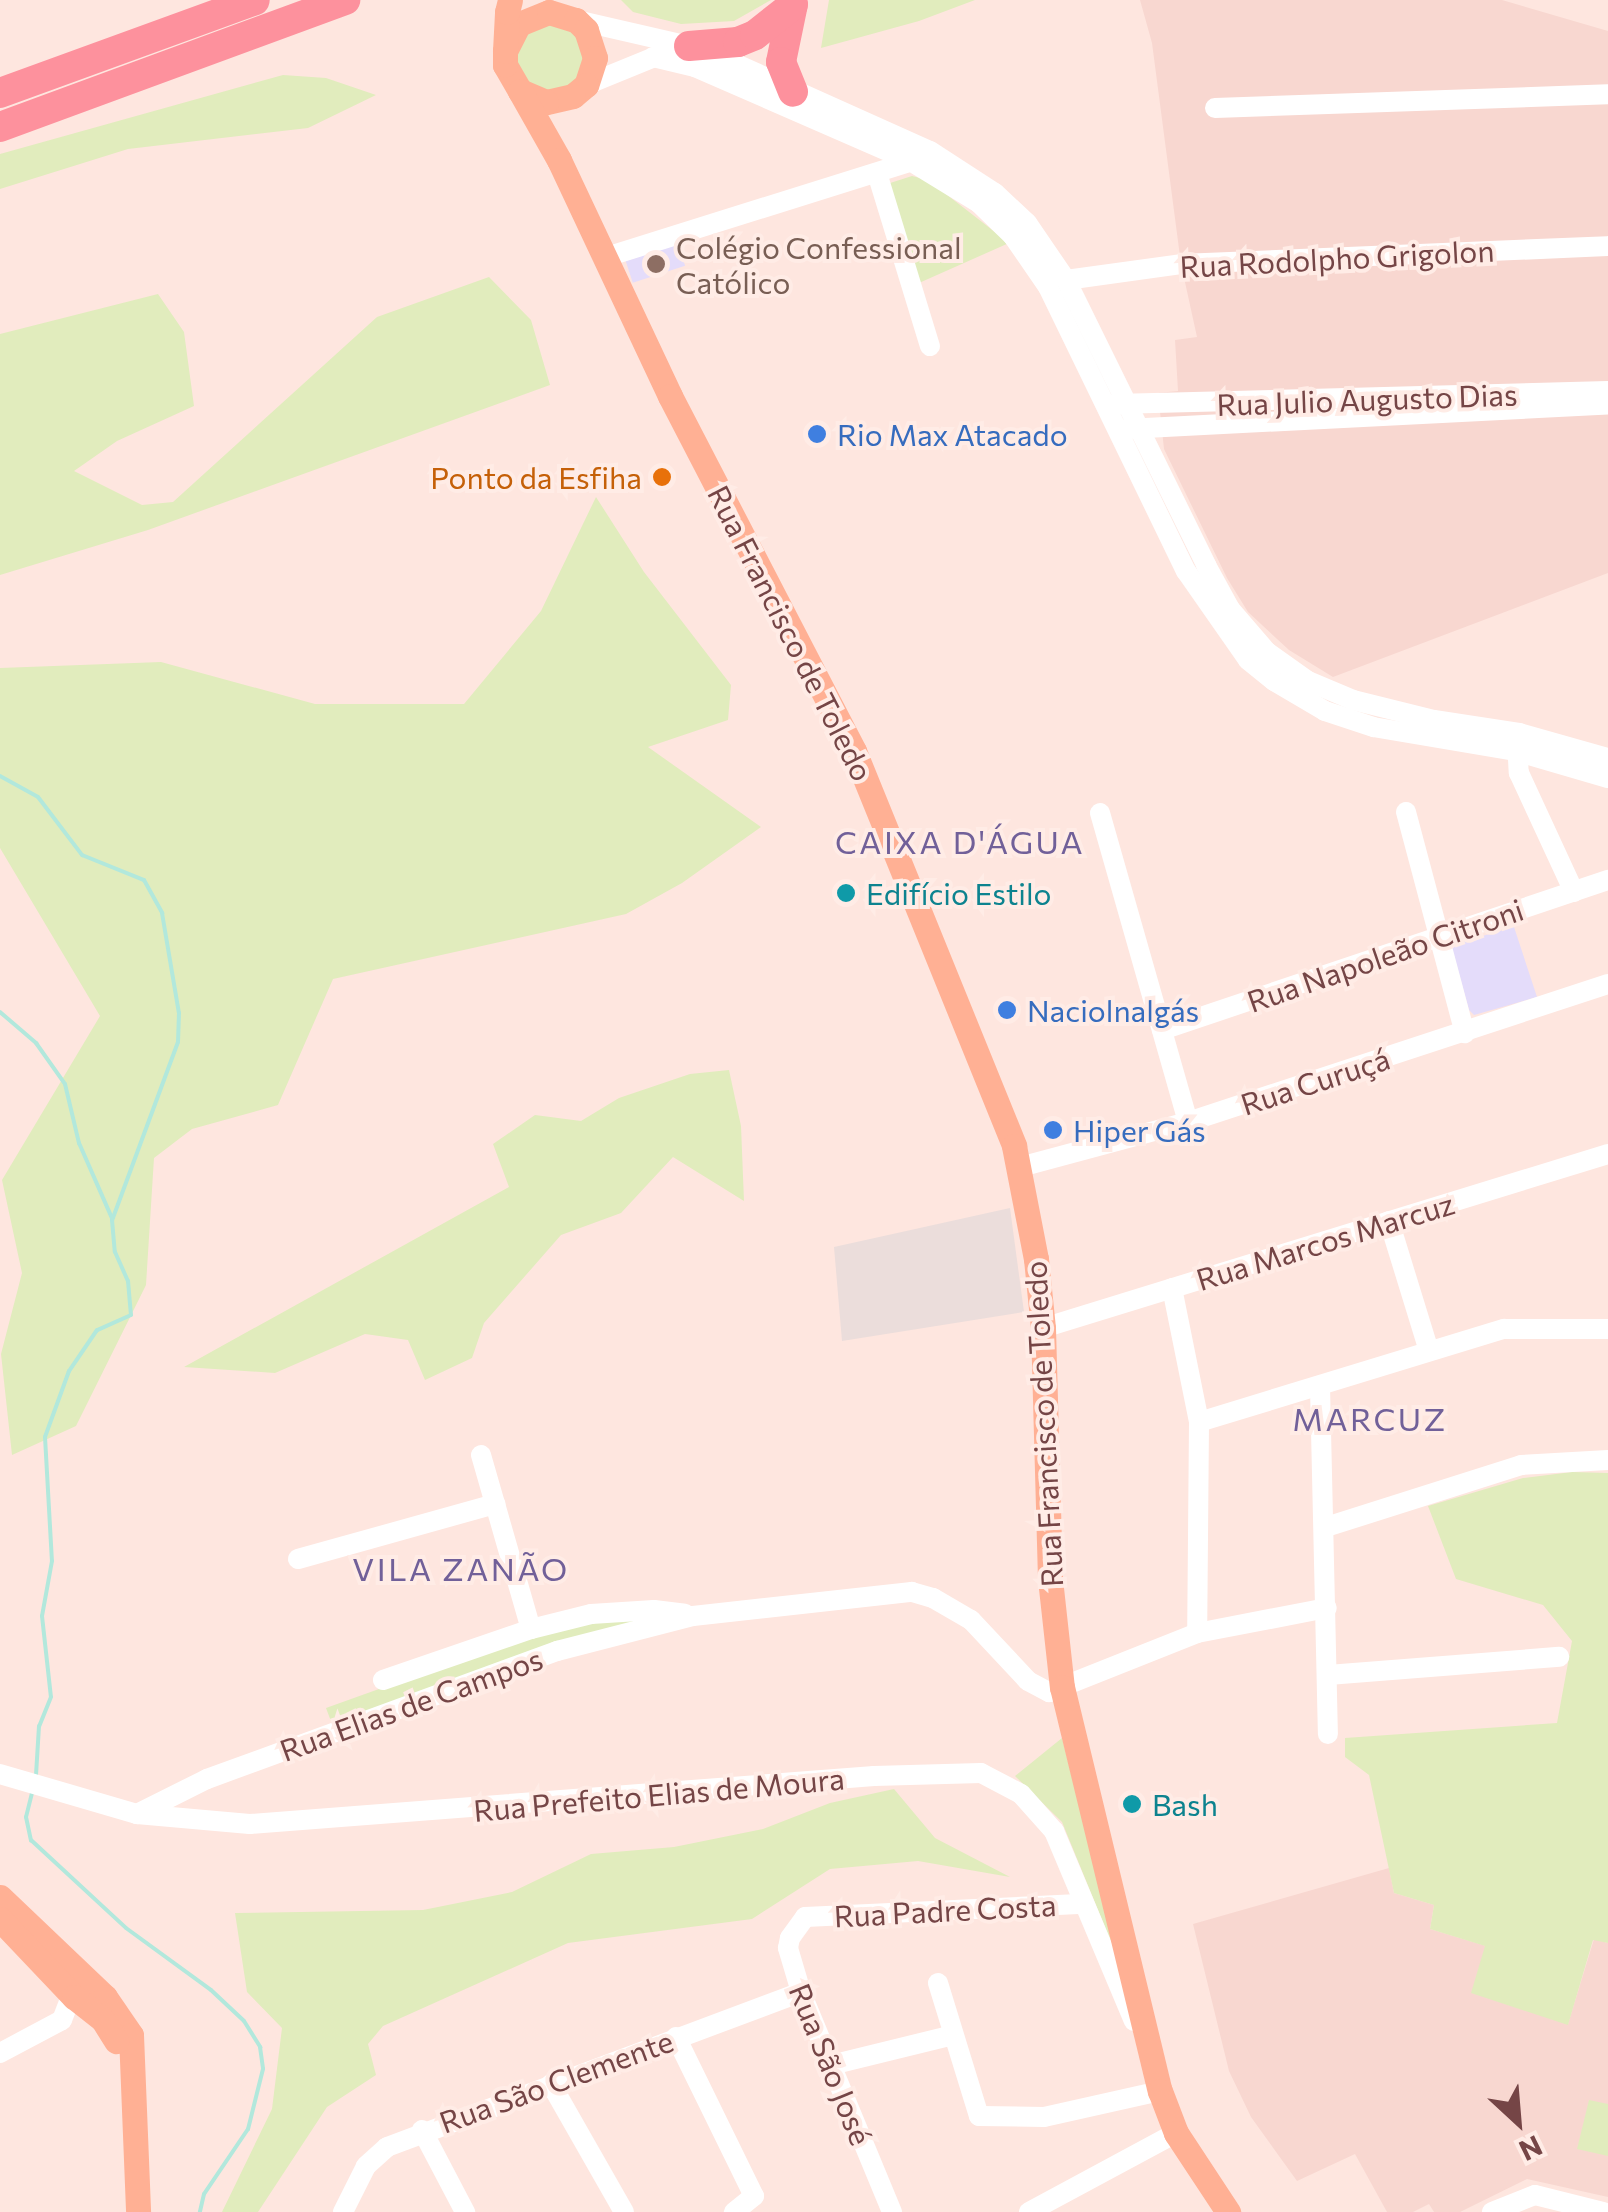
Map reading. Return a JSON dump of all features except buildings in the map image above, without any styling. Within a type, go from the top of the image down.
[{"type":"highway","points":[[128,47],[196,0]]},
{"type":"highway","points":[[0,93],[255,0]]},
{"type":"highway","points":[[0,127],[345,0]]},
{"type":"highway","points":[[693,46],[755,35],[793,2]]},
{"type":"highway","points":[[793,2],[781,62],[793,92]]},
{"type":"main road","points":[[510,0],[505,66],[520,91],[546,102],[579,90]]},
{"type":"main road","points":[[505,51],[520,24],[533,15],[560,11],[593,43],[593,72],[579,90],[562,130],[559,160]]},
{"type":"main road","name":"Rua Francisco de Toledo","points":[[520,91],[559,160],[603,258],[854,751],[992,1086],[1020,1167],[1043,1328],[1050,1579],[1062,1687],[1160,2091],[1176,2133],[1228,2212]]},
{"type":"main road","points":[[0,1896],[64,1972],[70,2014],[112,2030],[120,2055],[122,2212]]},
{"type":"main road","points":[[0,1919],[117,2010],[131,2035],[138,2212]]},
{"type":"street","points":[[560,11],[693,46],[996,193],[1026,223],[1066,280],[1127,429],[1230,609],[1266,652],[1308,681],[1353,700],[1517,742],[1608,758]]},
{"type":"street","points":[[579,90],[653,57],[693,46]]},
{"type":"street","points":[[653,57],[695,67],[921,157],[980,203],[1013,236],[1048,287],[1115,404]]},
{"type":"street","points":[[1216,108],[1608,94]]},
{"type":"street","points":[[603,258],[921,157]]},
{"type":"street","points":[[877,174],[930,346]]},
{"type":"street","name":"Rua Rodolpho Grigolon","points":[[1066,280],[1181,264],[1608,246]]},
{"type":"street","name":"Rua Julio Augusto Dias","points":[[1115,404],[1608,390]]},
{"type":"street","name":"Rua Julio Augusto Dias","points":[[1127,429],[1608,405]]},
{"type":"street","points":[[1517,742],[1608,778]]},
{"type":"street","points":[[1517,742],[1519,773],[1574,892]]},
{"type":"street","points":[[1406,812],[1465,1033]]},
{"type":"street","points":[[1100,813],[1188,1122]]},
{"type":"street","name":"Rua Napoleão Citroni","points":[[1162,1030],[1608,880]]},
{"type":"street","name":"Rua Curuçá","points":[[1020,1167],[1188,1122],[1608,984]]},
{"type":"street","name":"Rua Marcos Marcuz","points":[[1043,1328],[1608,1154]]},
{"type":"street","points":[[1389,1222],[1429,1351]]},
{"type":"street","points":[[1172,1288],[1199,1422],[1197,1633]]},
{"type":"street","points":[[1199,1422],[1504,1329],[1608,1328]]},
{"type":"street","points":[[1320,1386],[1328,1734]]},
{"type":"street","points":[[481,1455],[531,1629]]},
{"type":"street","points":[[1326,1527],[1521,1464],[1608,1460]]},
{"type":"street","points":[[298,1558],[495,1504]]},
{"type":"street","name":"Rua Elias de Campos","points":[[137,1814],[207,1779],[557,1651],[693,1616],[912,1592],[933,1598],[971,1620],[1034,1686],[1049,1692],[1062,1687]]},
{"type":"street","points":[[1062,1687],[1197,1633],[1326,1608]]},
{"type":"street","name":"Rua Elias de Campos","points":[[382,1680],[531,1629],[591,1614],[654,1610],[693,1616]]},
{"type":"street","points":[[1328,1675],[1559,1656]]},
{"type":"street","name":"Rua Prefeito Elias de Moura","points":[[0,1774],[137,1814],[250,1824],[891,1775],[981,1774],[1021,1794],[1054,1831],[1151,2060]]},
{"type":"street","name":"Rua Padre Costa","points":[[806,1917],[1084,1904]]},
{"type":"street","name":"Rua São José","points":[[806,1917],[790,1938],[788,1948],[801,1992],[892,2212]]},
{"type":"street","points":[[0,2054],[70,2014],[59,2006],[64,1972]]},
{"type":"street","points":[[938,1983],[979,2116],[1044,2117],[1160,2091]]},
{"type":"street","name":"Rua São Clemente","points":[[343,2212],[366,2166],[387,2147],[422,2130],[801,1992]]},
{"type":"street","points":[[831,2065],[953,2035]]},
{"type":"street","points":[[676,2037],[754,2196],[734,2212]]},
{"type":"street","points":[[551,2084],[624,2212]]},
{"type":"street","points":[[422,2130],[465,2212]]},
{"type":"street","points":[[1029,2212],[1176,2133]]},
{"type":"street","points":[[1492,2212],[1535,2195],[1566,2208],[1602,2212]]},
{"type":"shaded area","points":[[1140,0],[1502,0],[1608,31],[1608,573],[1333,677],[1289,650],[1248,612],[1227,578],[1164,449],[1158,393],[1178,391],[1175,340],[1197,337],[1181,264],[1152,43]]},
{"type":"shaded area","name":"Colégio Confessional Católico","points":[[678,244],[685,266],[633,283],[626,261]]},
{"type":"shaded area","points":[[1514,927],[1537,997],[1474,1015],[1469,1010],[1451,945]]},
{"type":"shaded area","points":[[1010,1208],[1024,1312],[842,1341],[834,1247]]},
{"type":"shaded area","points":[[1389,1868],[1394,1893],[1434,1905],[1430,1929],[1486,1946],[1568,2024],[1594,1939],[1608,1943],[1608,2197],[1527,2179],[1460,2212],[1434,2212],[1429,2204],[1413,2212],[1387,2212],[1355,2154],[1297,2181],[1251,2117],[1229,2071],[1193,1924]]},
{"type":"green space","points":[[621,0],[771,0],[734,21],[681,24],[633,12]]},
{"type":"green space","points":[[829,0],[975,0],[919,21],[821,48]]},
{"type":"green space","points":[[550,24],[574,34],[584,58],[574,82],[550,92],[526,82],[516,58],[526,34]]},
{"type":"green space","points":[[283,75],[326,78],[376,95],[308,128],[128,149],[0,189],[0,154]]},
{"type":"green space","points":[[912,176],[928,180],[1009,243],[919,283],[887,184]]},
{"type":"green space","points":[[489,277],[531,320],[550,385],[148,530],[0,575],[0,334],[158,294],[184,332],[194,406],[117,441],[74,471],[142,505],[173,502],[377,317]]},
{"type":"green space","points":[[596,497],[644,572],[731,685],[728,720],[648,747],[761,827],[682,883],[626,914],[333,979],[278,1105],[192,1129],[154,1158],[146,1285],[76,1426],[12,1455],[1,1354],[22,1273],[2,1180],[100,1016],[0,848],[0,668],[161,662],[315,704],[464,704],[541,611]]},
{"type":"green space","points":[[729,1070],[741,1126],[744,1201],[673,1157],[621,1213],[561,1235],[484,1323],[472,1358],[425,1380],[408,1340],[365,1334],[275,1373],[184,1367],[509,1187],[493,1144],[535,1115],[581,1121],[619,1098],[690,1074]]},
{"type":"green space","points":[[1572,1472],[1608,1473],[1608,1943],[1593,1940],[1568,2025],[1471,1993],[1485,1946],[1430,1929],[1434,1905],[1394,1893],[1369,1775],[1345,1757],[1345,1738],[1557,1723],[1572,1641],[1543,1605],[1456,1579],[1428,1506],[1523,1478]]},
{"type":"green space","points":[[656,1619],[332,1724],[326,1708],[527,1636],[590,1621]]},
{"type":"green space","points":[[1062,1738],[1118,1959],[1062,1822],[1015,1776]]},
{"type":"green space","points":[[894,1789],[935,1838],[1010,1877],[918,1861],[830,1869],[752,1919],[568,1943],[383,2026],[368,2044],[376,2075],[327,2107],[258,2212],[222,2212],[272,2109],[282,2028],[247,1992],[235,1913],[423,1910],[512,1892],[591,1854],[674,1847],[763,1829],[830,1803]]},
{"type":"green space","points":[[1589,2100],[1608,2104],[1608,2156],[1577,2149]]},
{"type":"waterway","points":[[0,776],[38,797],[82,855],[144,880],[162,913],[179,1013],[178,1042],[112,1220],[115,1252],[128,1281],[131,1315],[97,1330],[69,1371],[45,1437],[52,1561],[42,1616],[51,1697],[39,1726],[36,1775]]},
{"type":"waterway","points":[[0,1012],[36,1043],[65,1084],[79,1143],[112,1218]]},
{"type":"waterway","points":[[33,1789],[26,1817],[31,1840],[126,1928],[211,1990],[244,2021],[260,2047],[263,2069],[248,2129],[204,2194],[200,2212]]},
{"type":"place","name":"Colégio Confessional Católico","points":[[656,264]]},
{"type":"place","name":"Rio Max Atacado","points":[[817,434]]},
{"type":"place","name":"Ponto da Esfiha","points":[[662,477]]},
{"type":"place","name":"Edifício Estilo","points":[[846,893]]},
{"type":"place","name":"Naciolnalgás","points":[[1007,1010]]},
{"type":"place","name":"Hiper Gás","points":[[1053,1130]]},
{"type":"place","name":"Bash","points":[[1132,1804]]},
{"type":"district","name":"CAIXA D'ÁGUA","points":[[960,841]]},
{"type":"district","name":"MARCUZ","points":[[1370,1418]]},
{"type":"district","name":"VILA ZANÃO","points":[[461,1568]]}]
